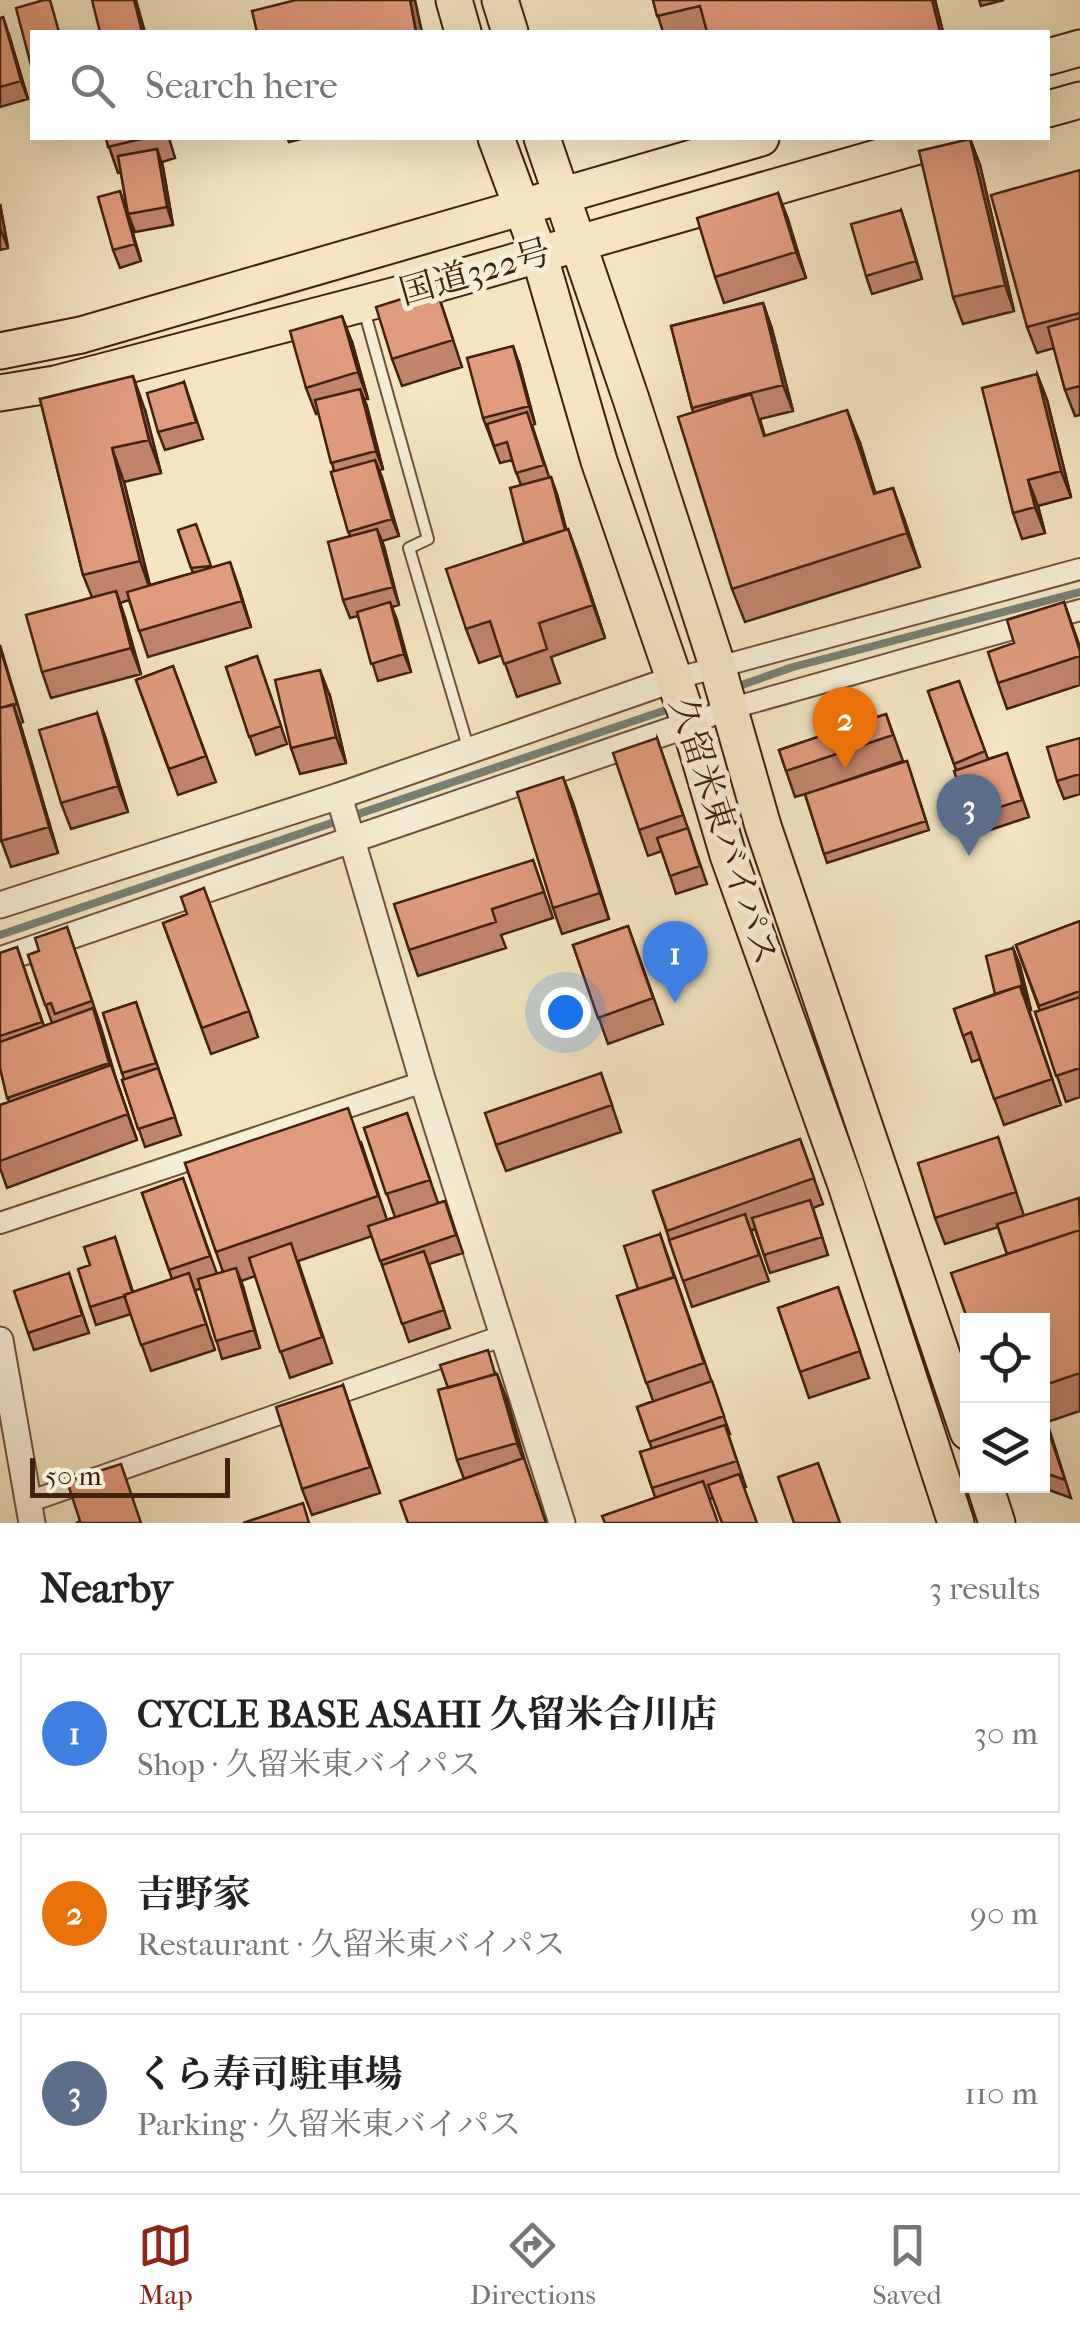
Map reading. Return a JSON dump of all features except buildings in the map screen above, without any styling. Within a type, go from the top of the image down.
[{"type":"highway","points":[[454,0],[462,30]]},
{"type":"highway","points":[[500,0],[509,30]]},
{"type":"highway","points":[[1050,57],[1080,48]]},
{"type":"highway","points":[[1050,108],[1080,100]]},
{"type":"highway","name":"久留米東バイパス","points":[[497,140],[539,254],[600,462],[682,702],[728,855],[846,1185],[956,1523]]},
{"type":"highway","name":"久留米東バイパス","points":[[543,140],[723,689],[764,826],[960,1408]]},
{"type":"highway","name":"国道322号","points":[[0,351],[81,335],[754,140]]},
{"type":"highway","name":"国道322号","points":[[0,393],[55,384],[362,304],[939,140]]},
{"type":"highway","points":[[987,1493],[997,1523]]},
{"type":"street","points":[[0,905],[469,751],[682,702],[1079,572]]},
{"type":"street","points":[[0,960],[352,840],[682,702],[723,689],[1080,610]]},
{"type":"street","points":[[339,796],[423,1082],[562,1523]]},
{"type":"street","points":[[0,1223],[423,1082]]},
{"type":"street","points":[[0,1340],[30,1512],[504,1335]]},
{"type":"lane","points":[[362,304],[428,539],[409,548],[469,751]]},
{"type":"waterway","points":[[733,688],[793,667],[1080,592]]},
{"type":"waterway","points":[[0,935],[672,708]]},
{"type":"place","name":"吉野家","points":[[845,769]]},
{"type":"place","name":"くら寿司駐車場","points":[[969,856]]},
{"type":"place","name":"CYCLE BASE ASAHI 久留米合川店","points":[[675,1003]]}]
